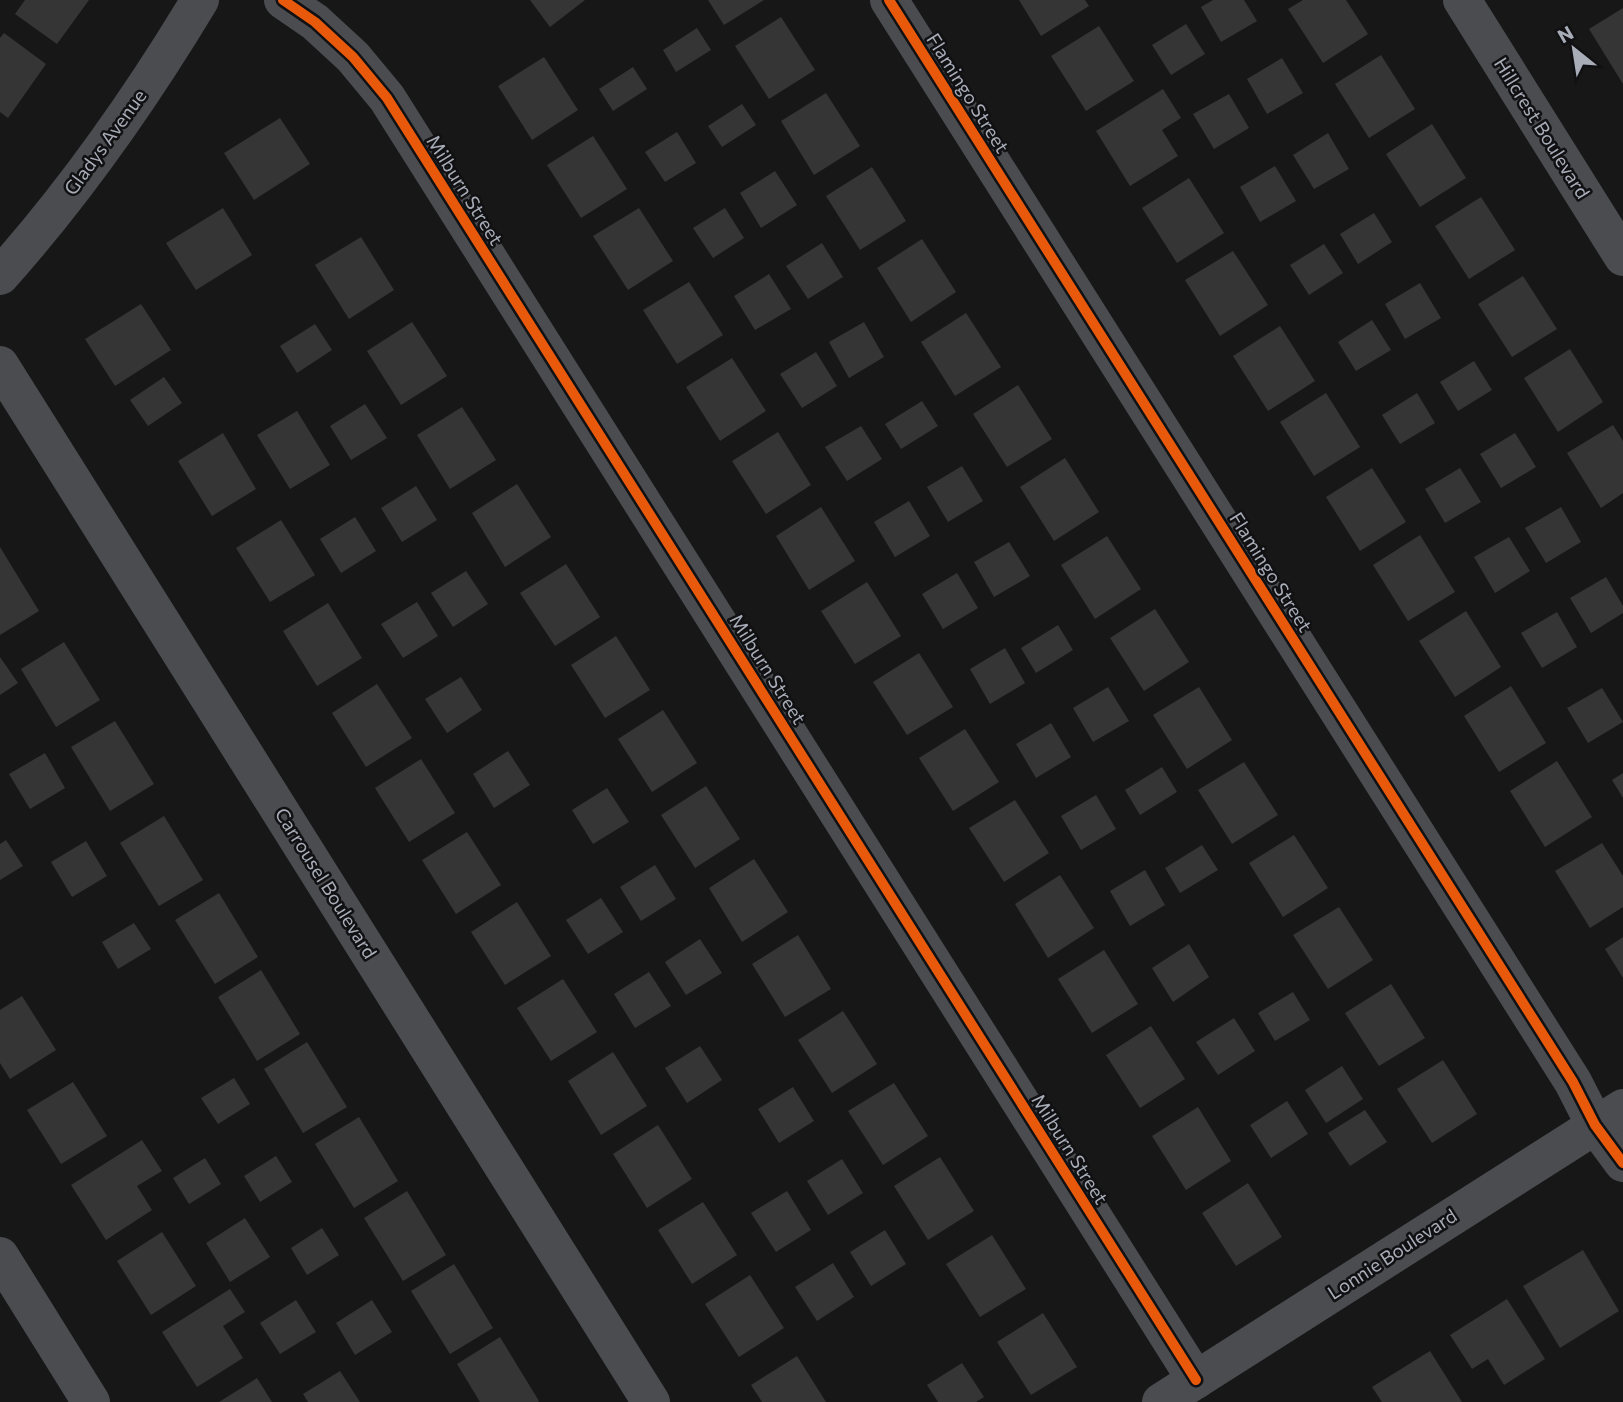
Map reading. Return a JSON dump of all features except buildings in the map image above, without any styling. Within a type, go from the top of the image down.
[{"type":"street","name":"Gladys Avenue","points":[[0,276],[97,158],[162,63],[200,0]]},
{"type":"street","name":"Milburn Street","points":[[283,0],[315,22],[353,57],[387,98],[1196,1380]]},
{"type":"street","name":"Flamingo Street","points":[[889,0],[1566,1071],[1609,1116],[1623,1163]]},
{"type":"street","name":"Hillcrest Boulevard","points":[[1462,0],[1623,257]]},
{"type":"street","name":"Carrousel Boulevard","points":[[0,365],[651,1402]]},
{"type":"street","name":"Lonnie Boulevard","points":[[1161,1402],[1609,1116]]},
{"type":"street","points":[[0,1256],[91,1402]]},
{"type":"cycle path","points":[[283,0],[315,22],[353,57],[387,98],[1196,1380]]},
{"type":"cycle path","points":[[889,0],[1573,1082],[1595,1125],[1623,1163]]}]
